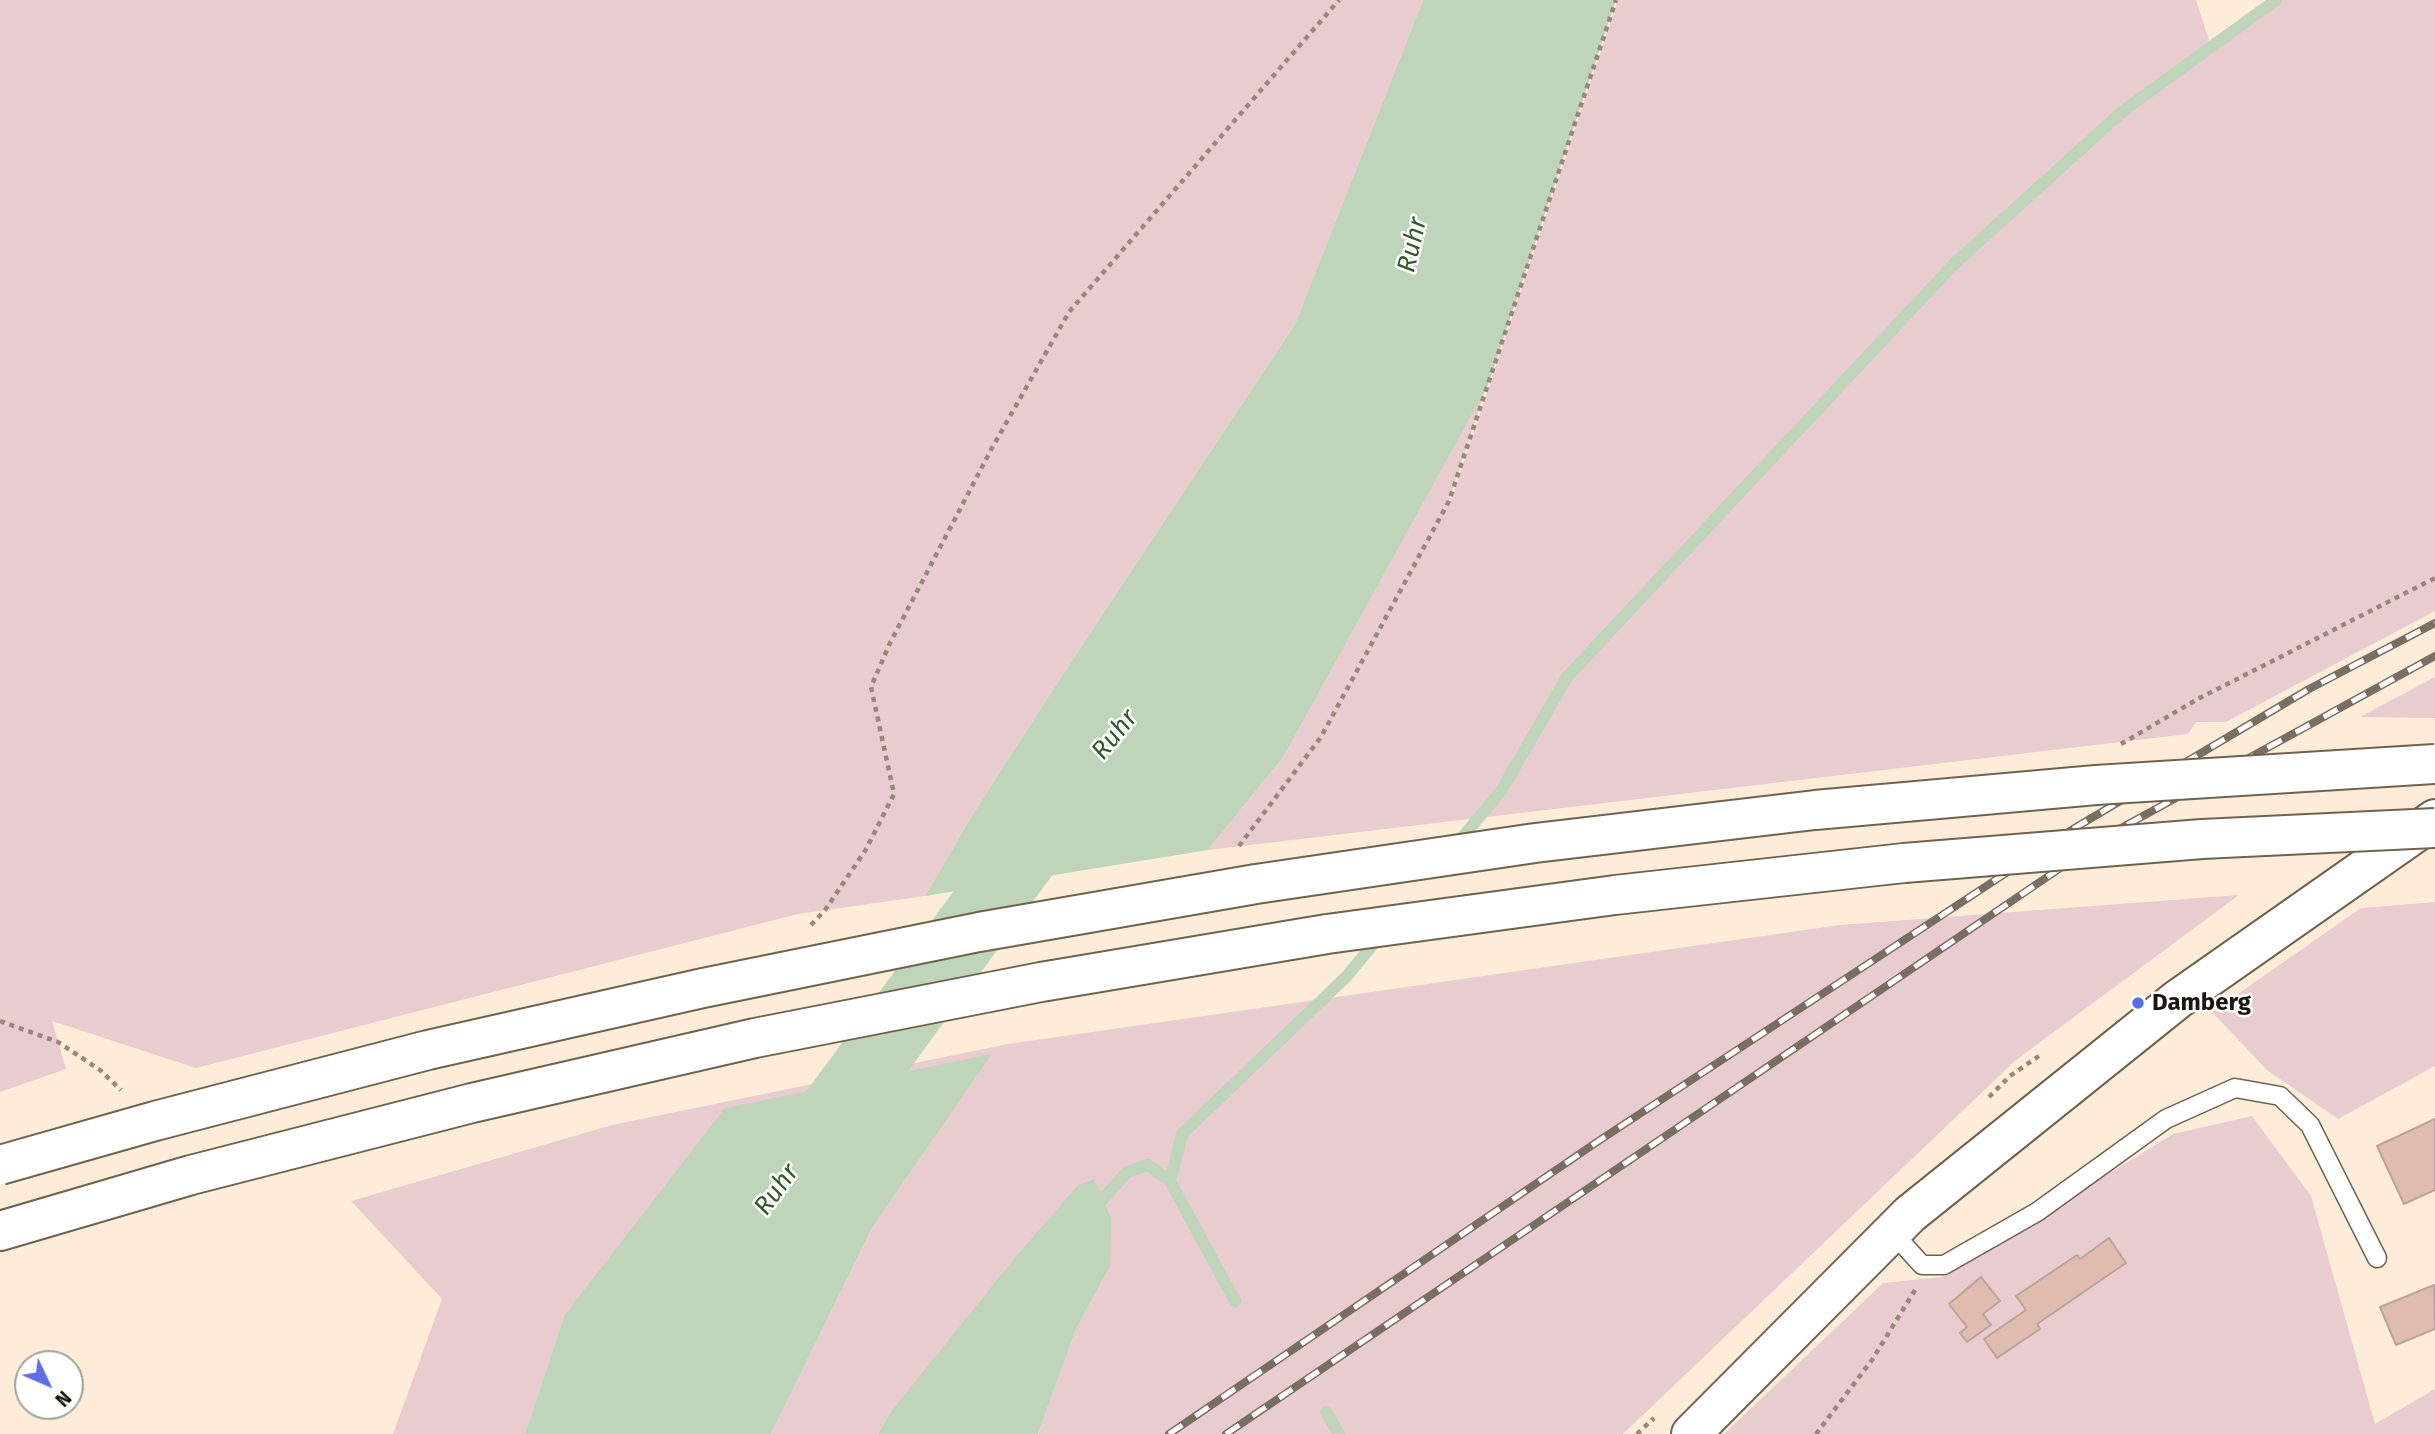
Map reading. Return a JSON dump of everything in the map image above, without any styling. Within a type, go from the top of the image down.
[{"type":"main road","points":[[0,1165],[155,1121],[428,1050],[703,988],[979,932],[1256,884],[1535,844],[1815,810],[2096,785],[2435,764]]},
{"type":"main road","points":[[1691,1434],[1910,1214],[2178,999],[2435,819]]},
{"type":"main road","points":[[0,1231],[191,1175],[472,1103],[742,1041],[1041,982],[1327,934],[1615,895],[1904,863],[2202,839],[2435,828]]},
{"type":"lane","points":[[1892,1233],[1922,1265],[1944,1265],[2038,1212],[2166,1119],[2235,1088],[2280,1096],[2310,1125],[2377,1258]]},
{"type":"path","points":[[808,928],[825,910],[866,851],[894,794],[871,687],[890,643],[992,448],[1062,324],[1339,0]]},
{"type":"path","points":[[1238,847],[1321,737],[1449,501],[1616,0]]},
{"type":"path","points":[[0,1021],[58,1042],[100,1070],[126,1094]]},
{"type":"path","points":[[1816,1434],[1872,1360],[1930,1265]]},
{"type":"shaded area","points":[[0,0],[1423,0],[1295,324],[1050,694],[973,814],[925,896],[798,914],[196,1068],[52,1021],[66,1069],[0,1092]]},
{"type":"shaded area","points":[[1618,0],[2196,0],[2210,43],[2273,0],[2435,0],[2435,611],[2226,722],[2196,722],[2188,734],[1208,850],[1284,756],[1486,388],[1447,507],[1451,501]]},
{"type":"shaded area","points":[[2435,677],[2435,718],[2360,717]]},
{"type":"shaded area","points":[[2239,895],[2016,1060],[1623,1434],[1038,1434],[1076,1329],[1110,1267],[890,1413],[878,1434],[771,1434],[872,1228],[991,1055],[564,1316],[525,1434],[393,1434],[442,1299],[351,1201],[612,1125],[1008,1044],[1840,925]]},
{"type":"shaded area","points":[[2435,902],[2435,1066],[2338,1119],[2267,1070],[2212,1012],[2361,908]]},
{"type":"shaded area","points":[[2252,1116],[2311,1196],[2375,1424],[2435,1389],[2435,1434],[1724,1434],[1883,1283],[1942,1277],[2173,1134]]},
{"type":"water","points":[[1423,0],[1616,0],[1488,385],[1284,756],[1208,850],[925,896],[973,814],[1050,694],[1295,324]]},
{"type":"water","points":[[992,1054],[872,1228],[771,1434],[525,1434],[564,1316],[725,1108]]},
{"type":"water","points":[[1094,1179],[1111,1218],[1110,1267],[1076,1329],[1038,1434],[878,1434],[890,1413],[1014,1259],[1078,1185]]},
{"type":"building","points":[[2435,1119],[2435,1190],[2404,1204],[2377,1146]]},
{"type":"building","points":[[2109,1238],[2126,1263],[2037,1324],[2040,1329],[1997,1358],[1984,1339],[2026,1310],[2016,1296],[2077,1255],[2080,1259]]},
{"type":"building","points":[[1981,1277],[2000,1301],[1983,1314],[1991,1325],[1967,1342],[1960,1333],[1967,1327],[1949,1304]]},
{"type":"building","points":[[2434,1285],[2435,1329],[2396,1345],[2380,1307]]},
{"type":"waterway","points":[[1455,846],[1501,791],[1567,677],[1954,264],[2123,111],[2276,0]]},
{"type":"waterway","name":"Ruhr","points":[[800,1159],[1059,807]]},
{"type":"waterway","points":[[1170,1181],[1182,1134],[1347,976],[1380,936]]},
{"type":"waterway","points":[[1103,1199],[1127,1172],[1148,1165],[1170,1181],[1235,1301]]},
{"type":"waterway","points":[[1326,1412],[1339,1434]]},
{"type":"railway","points":[[1169,1434],[1597,1142],[2073,829],[2309,689],[2435,623]]},
{"type":"railway","points":[[1226,1434],[2112,833],[2435,656]]},
{"type":"place","name":"Damberg","points":[[2138,1003]]}]
